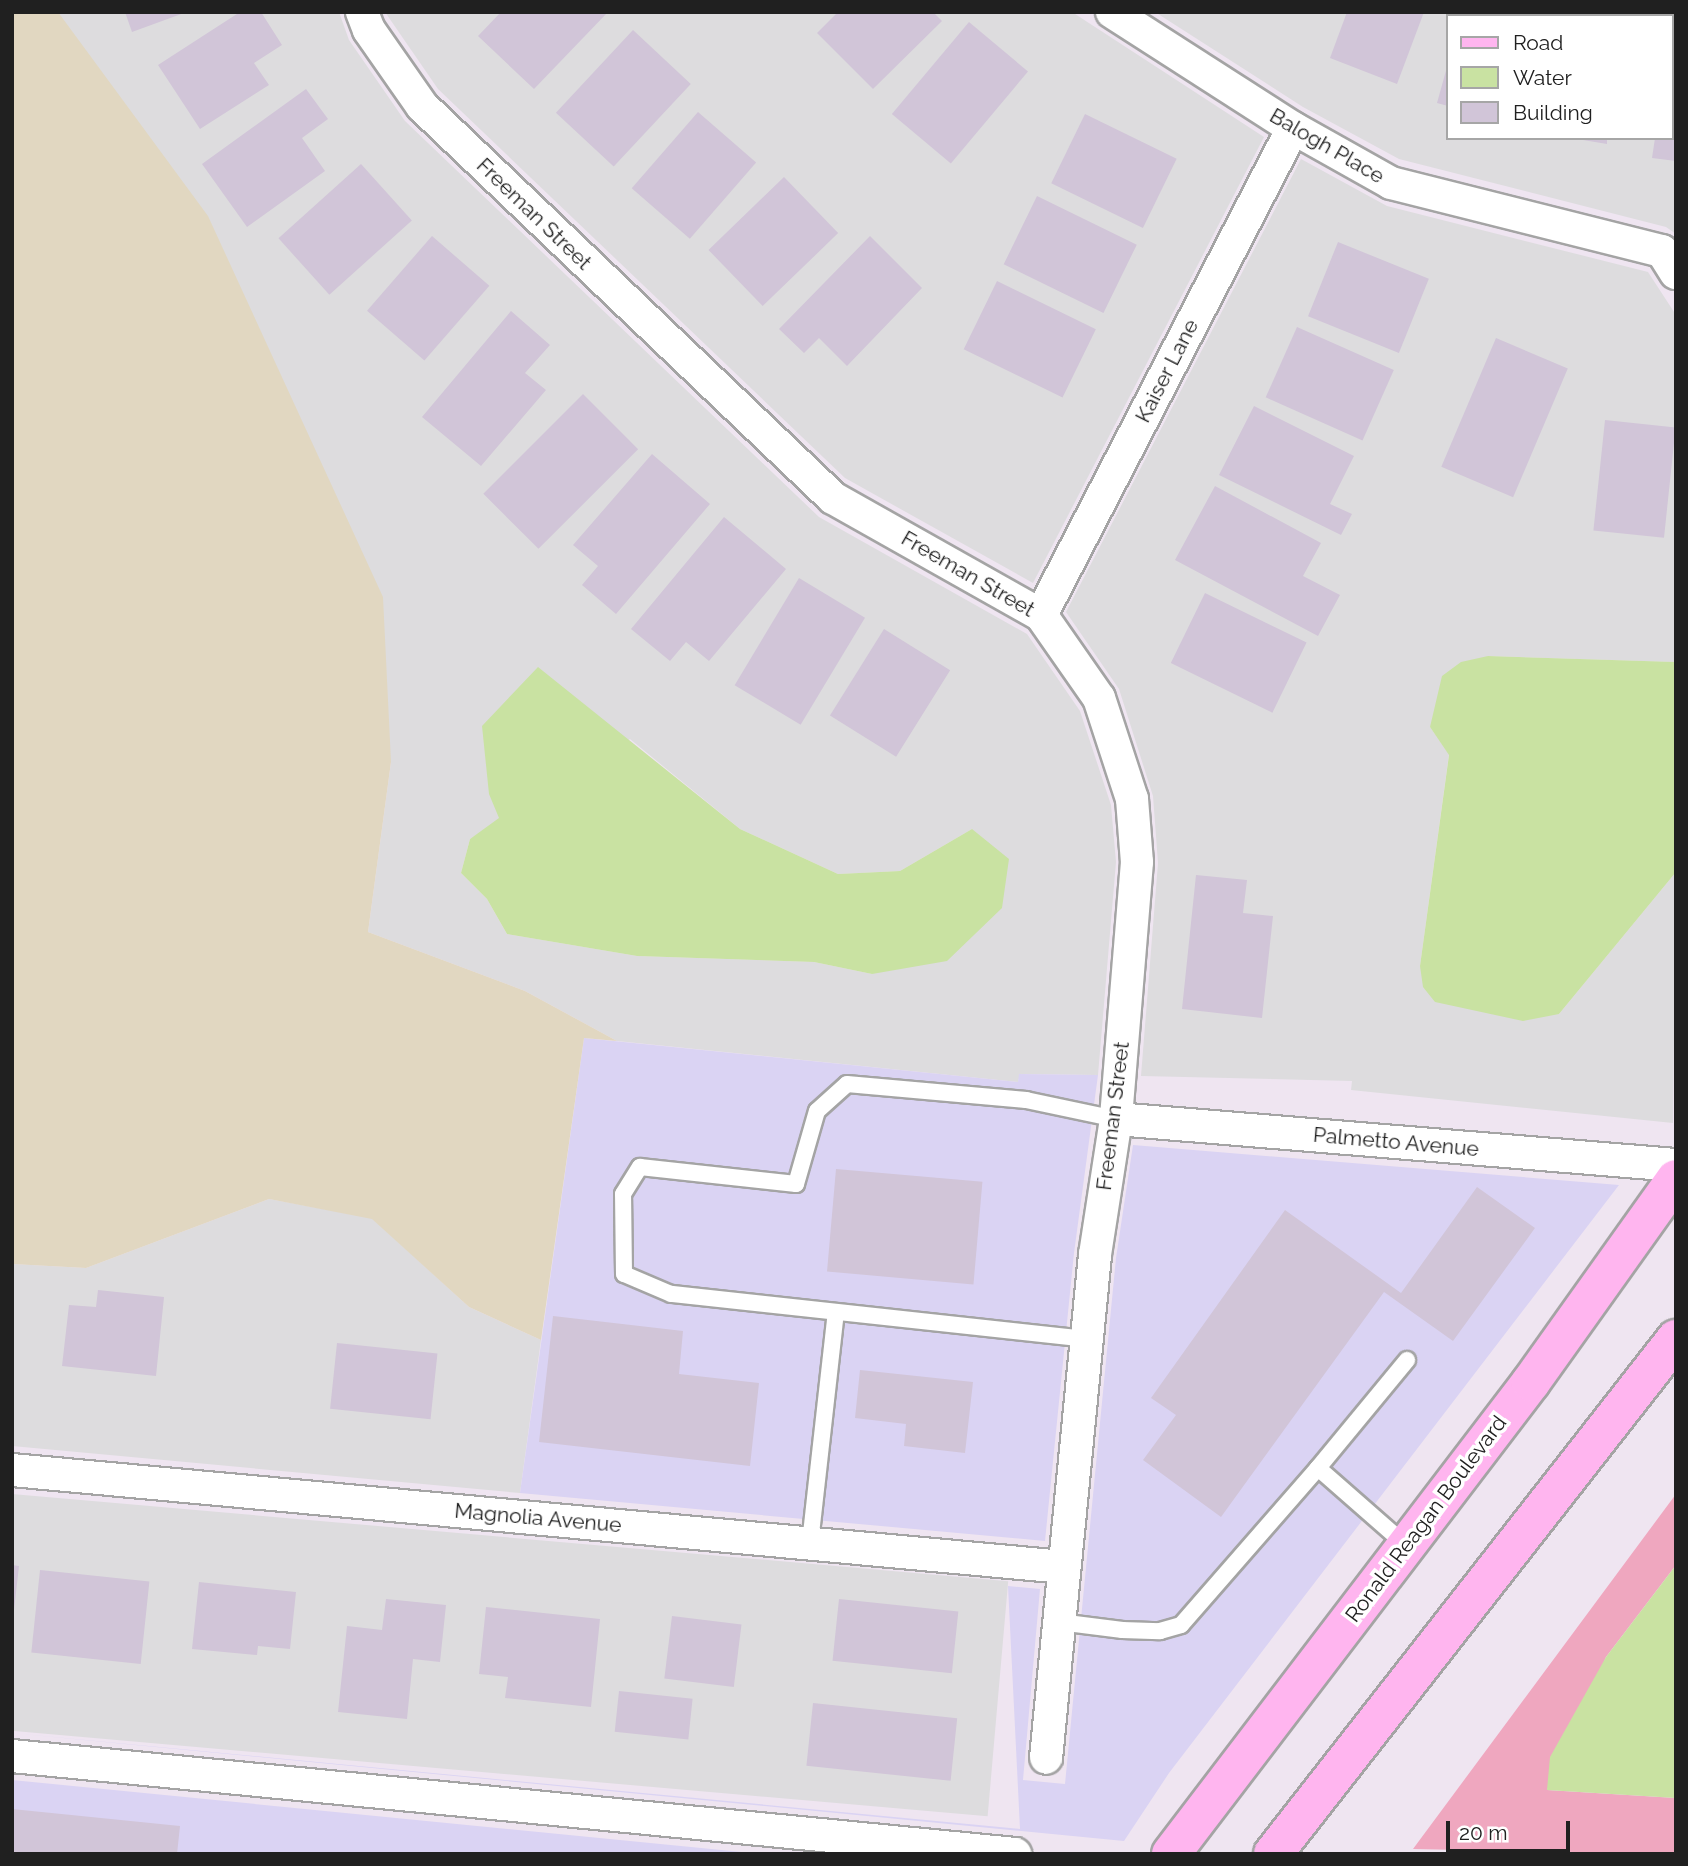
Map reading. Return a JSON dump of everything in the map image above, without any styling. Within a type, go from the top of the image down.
[{"type":"main road","name":"Ronald Reagan Boulevard","points":[[1171,1854],[1609,1276],[1676,1179]]},
{"type":"main road","points":[[1273,1854],[1676,1339]]},
{"type":"street","name":"Freeman Street","points":[[362,12],[369,30],[422,106],[833,498],[1041,615],[1099,698],[1132,799],[1137,862],[1116,1119],[1087,1339],[1046,1758]]},
{"type":"street","name":"Balogh Place","points":[[1112,12],[1293,128],[1391,183],[1661,251],[1676,273]]},
{"type":"street","name":"Kaiser Lane","points":[[1041,615],[1293,128]]},
{"type":"street","name":"Palmetto Avenue","points":[[1116,1119],[1676,1165]]},
{"type":"street","name":"Magnolia Avenue","points":[[12,1470],[1064,1567]]},
{"type":"street","points":[[12,1756],[1015,1854]]},
{"type":"lane","points":[[1087,1339],[671,1294],[624,1274],[623,1194],[640,1167],[796,1184],[817,1111],[847,1084],[1026,1100],[1116,1119]]},
{"type":"lane","points":[[810,1543],[836,1312]]},
{"type":"lane","points":[[1059,1622],[1122,1630],[1160,1631],[1181,1625],[1318,1468],[1407,1360]]},
{"type":"lane","points":[[1318,1468],[1406,1545]]},
{"type":"shaded area","points":[[12,12],[58,12],[208,216],[383,597],[391,762],[368,932],[525,991],[617,1041],[584,1038],[541,1340],[469,1307],[372,1219],[269,1199],[86,1268],[12,1264]]},
{"type":"shaded area","points":[[58,12],[339,12],[349,40],[405,121],[819,517],[1027,634],[1080,711],[1111,805],[1116,862],[1098,1075],[1020,1074],[1018,1082],[617,1041],[525,991],[368,932],[391,762]],"holes":[[[630,739],[740,829],[838,874],[900,871],[972,829],[872,974],[814,962],[637,956],[507,934],[487,899],[461,873],[470,839]]]},
{"type":"shaded area","points":[[385,12],[1072,12],[1264,137],[1033,583],[845,478],[438,89]]},
{"type":"shaded area","points":[[1155,12],[1676,12],[1676,234],[1666,227],[1399,159],[1303,107]]},
{"type":"shaded area","points":[[1301,159],[1387,206],[1648,272],[1676,315],[1676,662],[1488,656],[1430,727],[1449,754],[1420,966],[1559,1014],[1676,872],[1673,1123],[1351,1090],[1352,1081],[1141,1076],[1158,863],[1153,796],[1119,689],[1066,612]]},
{"type":"shaded area","points":[[584,1038],[1018,1082],[1019,1074],[1098,1075],[1074,1253],[1045,1541],[520,1493]]},
{"type":"shaded area","points":[[1133,1145],[1619,1185],[1169,1773],[1124,1841],[12,1733],[1020,1829],[1008,1586],[1040,1589],[1023,1780],[1065,1784],[1116,1258]]},
{"type":"shaded area","points":[[269,1199],[372,1218],[469,1307],[541,1340],[520,1493],[12,1446],[12,1264],[86,1268]]},
{"type":"shaded area","points":[[12,1494],[1008,1581],[988,1816],[12,1731]]},
{"type":"shaded area","points":[[1676,1494],[1676,1565],[1606,1657],[1547,1790],[1676,1798],[1676,1854],[1413,1849]]},
{"type":"shaded area","points":[[12,1780],[762,1854],[12,1854]]},
{"type":"water","points":[[1488,656],[1676,662],[1676,872],[1559,1014],[1523,1021],[1435,1002],[1423,987],[1420,966],[1449,755],[1430,727],[1442,676],[1461,662]]},
{"type":"water","points":[[538,667],[740,829],[838,874],[900,871],[972,829],[1009,859],[1002,908],[947,961],[872,974],[814,962],[637,956],[507,934],[487,899],[461,873],[470,839],[499,818],[489,794],[482,726]]},
{"type":"water","points":[[1676,1565],[1676,1798],[1547,1790],[1550,1757],[1606,1657]]},
{"type":"building","points":[[125,12],[184,12],[184,13],[132,32]]},
{"type":"building","points":[[240,12],[261,12],[282,45],[254,63],[269,85],[200,129],[158,65]]},
{"type":"building","points":[[501,12],[608,12],[534,89],[478,36]]},
{"type":"building","points":[[838,12],[933,12],[942,21],[873,89],[817,33]]},
{"type":"building","points":[[1347,12],[1424,12],[1397,84],[1330,58]]},
{"type":"building","points":[[1463,12],[1539,12],[1500,14]]},
{"type":"building","points":[[969,22],[1028,71],[951,163],[892,114]]},
{"type":"building","points":[[633,30],[691,84],[614,167],[556,113]]},
{"type":"building","points":[[1674,40],[1676,161],[1652,158],[1655,140],[1674,140]]},
{"type":"building","points":[[1446,71],[1446,105],[1437,103]]},
{"type":"building","points":[[306,89],[328,119],[302,138],[325,171],[247,227],[202,164]]},
{"type":"building","points":[[698,112],[756,163],[690,239],[632,188]]},
{"type":"building","points":[[1085,114],[1177,159],[1143,228],[1051,183]]},
{"type":"building","points":[[1583,140],[1607,140],[1607,144]]},
{"type":"building","points":[[361,164],[412,220],[329,295],[279,238]]},
{"type":"building","points":[[784,177],[838,233],[763,306],[708,250]]},
{"type":"building","points":[[1037,196],[1137,245],[1103,313],[1004,264]]},
{"type":"building","points":[[432,236],[489,286],[424,361],[367,311]]},
{"type":"building","points":[[870,236],[922,288],[847,366],[819,338],[804,353],[779,329]]},
{"type":"building","points":[[1338,242],[1429,279],[1399,353],[1308,316]]},
{"type":"building","points":[[997,281],[1096,329],[1063,398],[964,349]]},
{"type":"building","points":[[511,311],[550,345],[525,373],[546,390],[481,466],[422,417]]},
{"type":"building","points":[[1297,327],[1394,370],[1363,440],[1266,397]]},
{"type":"building","points":[[1496,338],[1568,368],[1513,497],[1441,467]]},
{"type":"building","points":[[583,394],[638,449],[538,549],[483,494]]},
{"type":"building","points":[[1254,406],[1354,456],[1330,504],[1352,514],[1341,535],[1219,475]]},
{"type":"building","points":[[1605,420],[1676,427],[1664,538],[1593,530]]},
{"type":"building","points":[[652,454],[710,504],[616,614],[582,585],[598,566],[573,545]]},
{"type":"building","points":[[1215,486],[1321,543],[1303,576],[1340,595],[1318,636],[1175,560]]},
{"type":"building","points":[[724,517],[786,569],[709,661],[686,642],[670,661],[631,629]]},
{"type":"building","points":[[799,578],[865,618],[801,725],[735,685]]},
{"type":"building","points":[[1205,593],[1307,643],[1272,713],[1171,663]]},
{"type":"building","points":[[884,629],[950,670],[896,757],[830,716]]},
{"type":"building","points":[[1196,875],[1247,880],[1243,913],[1273,916],[1262,1018],[1182,1009]]},
{"type":"building","points":[[836,1169],[982,1182],[973,1284],[827,1272]]},
{"type":"building","points":[[1477,1187],[1535,1228],[1453,1341],[1384,1292],[1221,1517],[1143,1460],[1176,1415],[1151,1398],[1285,1210],[1401,1293]]},
{"type":"building","points":[[98,1290],[164,1297],[156,1376],[62,1366],[69,1305],[96,1307]]},
{"type":"building","points":[[553,1316],[683,1331],[679,1374],[759,1383],[750,1466],[539,1442]]},
{"type":"building","points":[[337,1343],[437,1354],[431,1419],[330,1409]]},
{"type":"building","points":[[860,1370],[973,1382],[965,1453],[904,1446],[906,1424],[855,1418]]},
{"type":"building","points":[[12,1565],[19,1566],[14,1610],[12,1610]]},
{"type":"building","points":[[40,1570],[149,1581],[141,1664],[31,1653]]},
{"type":"building","points":[[199,1582],[296,1592],[290,1649],[258,1646],[257,1655],[192,1649]]},
{"type":"building","points":[[386,1599],[446,1605],[440,1662],[413,1659],[407,1719],[338,1712],[347,1626],[382,1630]]},
{"type":"building","points":[[839,1599],[958,1612],[952,1673],[833,1661]]},
{"type":"building","points":[[486,1607],[600,1619],[591,1707],[505,1698],[508,1677],[479,1674]]},
{"type":"building","points":[[672,1616],[741,1625],[734,1687],[664,1679]]},
{"type":"building","points":[[619,1691],[693,1699],[688,1740],[615,1732]]},
{"type":"building","points":[[813,1703],[957,1718],[951,1781],[806,1766]]},
{"type":"building","points":[[12,1809],[180,1826],[177,1854],[12,1854]]}]
